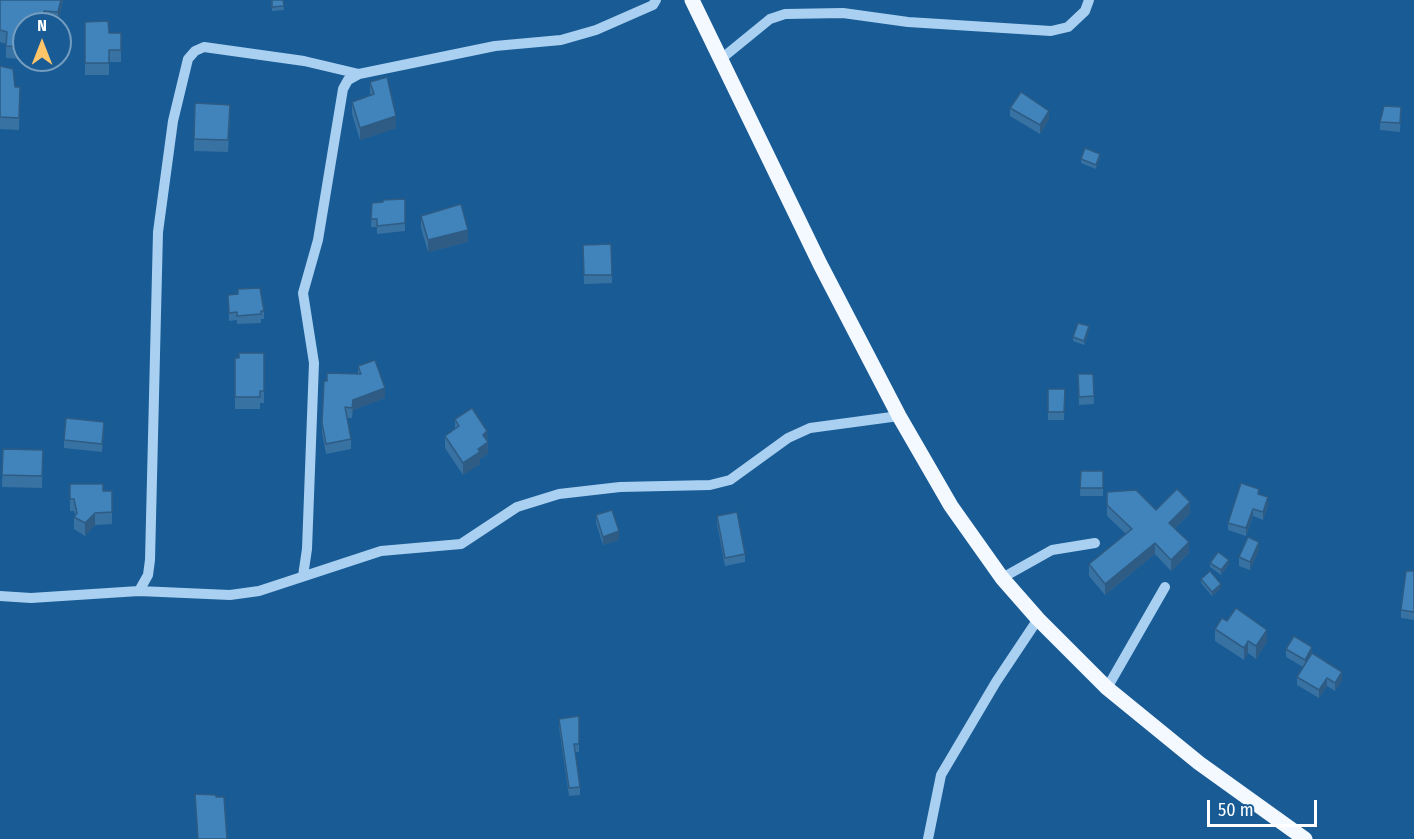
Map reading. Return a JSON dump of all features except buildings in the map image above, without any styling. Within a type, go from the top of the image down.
[{"type":"main road","points":[[692,0],[899,416],[951,506],[1002,578],[1038,620],[1107,688],[1286,834],[1305,839]]},
{"type":"street","points":[[303,576],[307,549],[314,363],[303,293],[318,240],[343,89],[348,80],[360,74],[495,46],[561,40],[596,30],[653,5],[656,0]]},
{"type":"street","points":[[721,59],[770,19],[784,14],[843,13],[908,22],[1051,31],[1068,27],[1085,11],[1089,0]]},
{"type":"street","points":[[140,591],[148,575],[150,560],[158,232],[173,121],[188,59],[195,51],[204,47],[304,61],[360,74]]},
{"type":"street","points":[[0,596],[30,598],[140,591],[230,595],[259,591],[381,550],[461,543],[517,507],[559,494],[620,487],[710,485],[730,480],[788,438],[810,428],[899,416]]},
{"type":"street","points":[[1002,578],[1052,550],[1095,543]]},
{"type":"street","points":[[1107,688],[1165,587]]},
{"type":"street","points":[[928,839],[941,775],[996,682],[1038,620]]}]
